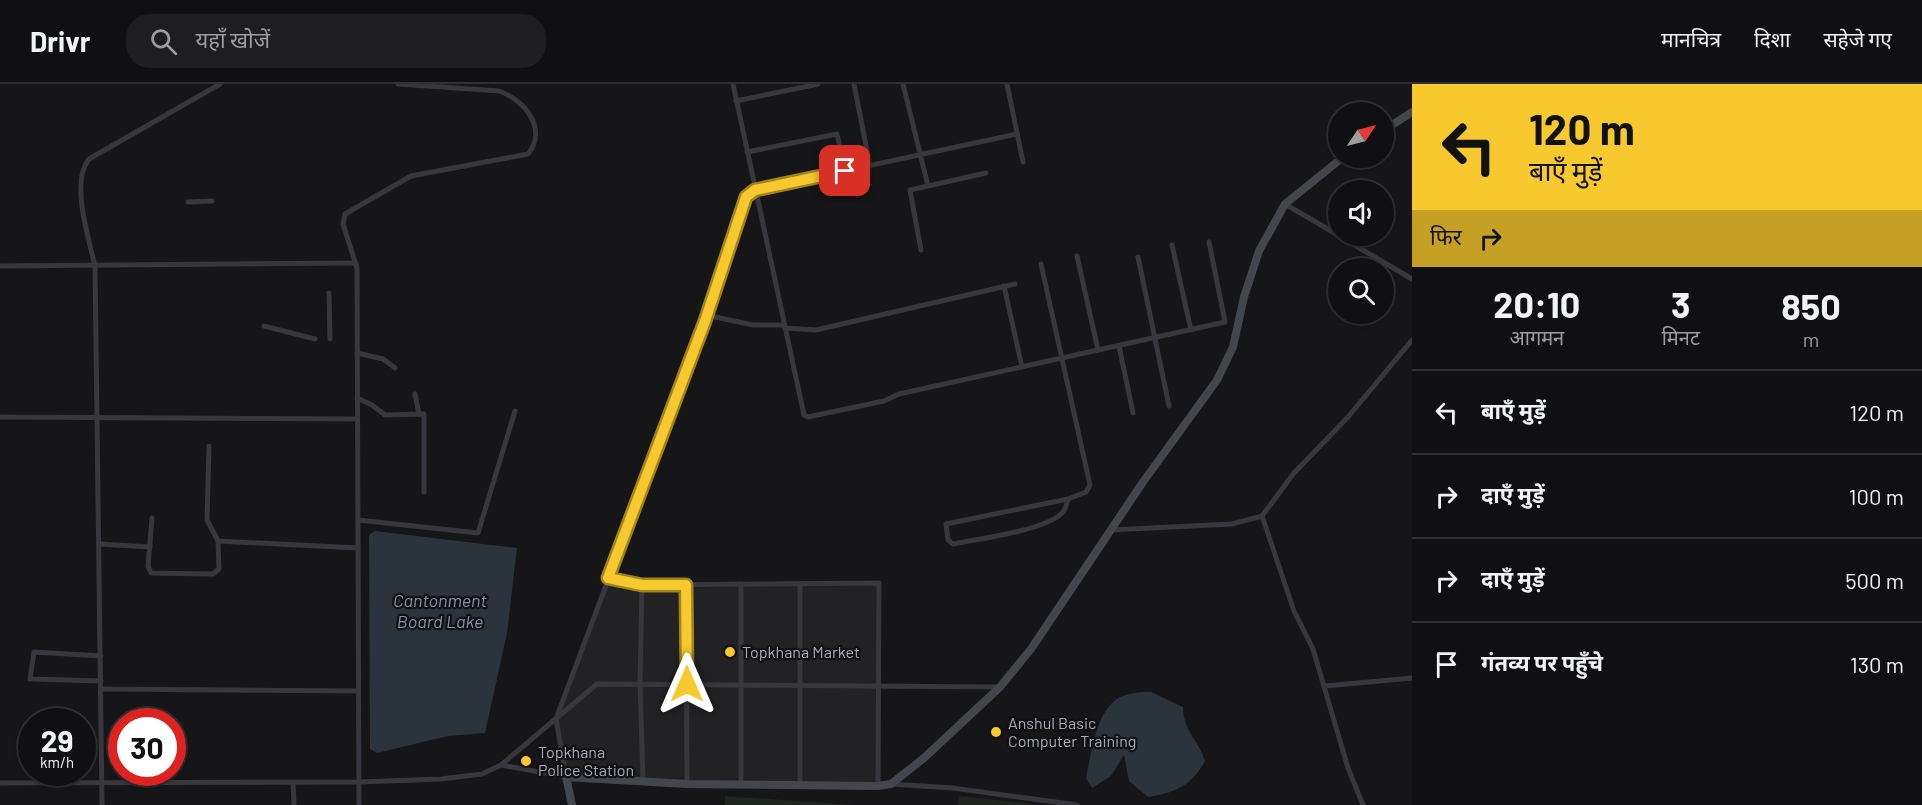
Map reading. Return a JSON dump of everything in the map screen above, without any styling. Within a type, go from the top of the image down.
[{"type":"street","points":[[102,805],[95,266],[83,215],[83,166],[89,159],[220,84]]},
{"type":"street","points":[[359,805],[356,263],[342,224],[345,214],[411,176],[528,154],[537,135],[535,123],[518,102],[499,91],[398,84]]},
{"type":"street","points":[[733,84],[804,415],[808,417],[1225,322],[1209,242]]},
{"type":"street","points":[[736,101],[818,84]]},
{"type":"street","points":[[854,84],[870,166]]},
{"type":"street","points":[[903,84],[928,186]]},
{"type":"street","points":[[1007,84],[1023,162]]},
{"type":"street","points":[[1394,123],[1412,112]]},
{"type":"street","points":[[747,152],[837,134],[845,171]]},
{"type":"street","points":[[572,805],[556,719],[706,315],[746,197],[755,190],[1017,134]]},
{"type":"street","points":[[891,784],[924,758],[1000,687],[1031,649],[1110,530],[1217,380],[1233,347],[1244,297],[1259,252],[1285,204],[1330,168]]},
{"type":"street","points":[[921,250],[910,190],[986,173]]},
{"type":"street","points":[[188,202],[212,201]]},
{"type":"street","points":[[1285,204],[1328,229]]},
{"type":"street","points":[[1172,245],[1191,330]]},
{"type":"street","points":[[1357,246],[1412,279]]},
{"type":"street","points":[[1077,256],[1098,350]]},
{"type":"street","points":[[1138,257],[1169,406]]},
{"type":"street","points":[[0,266],[356,263]]},
{"type":"street","points":[[1041,264],[1090,485],[1086,492],[1068,499],[946,524],[946,533],[953,544],[1032,527],[1056,517],[1064,510],[1068,499]]},
{"type":"street","points":[[706,315],[753,325],[816,330],[1015,284]]},
{"type":"street","points":[[1004,286],[1022,367]]},
{"type":"street","points":[[329,293],[330,339]]},
{"type":"street","points":[[264,327],[315,339]]},
{"type":"street","points":[[1110,530],[1232,524],[1262,516],[1294,472],[1348,417],[1412,340]]},
{"type":"street","points":[[1119,346],[1133,413]]},
{"type":"street","points":[[357,353],[382,359],[395,368]]},
{"type":"street","points":[[415,394],[419,414]]},
{"type":"street","points":[[357,399],[372,405],[385,415],[424,414],[424,492]]},
{"type":"street","points":[[358,520],[478,533],[515,411]]},
{"type":"street","points":[[0,417],[357,419]]},
{"type":"street","points":[[152,518],[148,566],[151,573],[213,574],[219,570],[218,541],[207,520],[209,446]]},
{"type":"street","points":[[1262,516],[1294,611],[1313,649],[1348,768],[1364,805]]},
{"type":"street","points":[[218,541],[358,548]]},
{"type":"street","points":[[100,544],[150,547]]},
{"type":"street","points":[[608,578],[642,585],[879,583],[878,786]]},
{"type":"street","points":[[741,584],[741,784]]},
{"type":"street","points":[[800,584],[800,784]]},
{"type":"street","points":[[642,585],[640,683],[643,782]]},
{"type":"street","points":[[686,585],[687,784]]},
{"type":"street","points":[[101,656],[34,652],[30,679],[101,681]]},
{"type":"street","points":[[1325,686],[1412,678]]},
{"type":"street","points":[[0,783],[359,782],[441,779],[482,774],[501,765],[597,684],[1000,687]]},
{"type":"street","points":[[101,689],[358,691]]},
{"type":"street","points":[[501,765],[566,777],[643,782],[878,786],[891,784],[952,788],[1077,805]]},
{"type":"street","points":[[293,782],[294,805]]},
{"type":"shaded area","name":"Topkhana Market","points":[[608,578],[642,585],[879,583],[878,786],[566,777],[556,719]]},
{"type":"shaded area","points":[[725,796],[852,805],[725,805]]},
{"type":"shaded area","points":[[959,796],[1040,805],[958,805]]},
{"type":"water","name":"Cantonment Board Lake","points":[[375,531],[517,548],[507,633],[485,733],[448,736],[377,753],[370,749],[369,535]]},
{"type":"water","points":[[1151,692],[1183,707],[1186,724],[1205,761],[1200,770],[1181,787],[1148,797],[1129,781],[1124,755],[1111,776],[1092,788],[1086,778],[1094,738],[1106,710],[1125,695]]},
{"type":"place","name":"Topkhana Market","points":[[730,652]]},
{"type":"place","name":"Anshul Basic Computer Training","points":[[996,732]]},
{"type":"place","name":"Topkhana Police Station","points":[[526,761]]},
{"type":"route","points":[[687,684],[686,585],[630,584],[608,578],[705,321],[746,197],[755,190],[845,171]]}]
